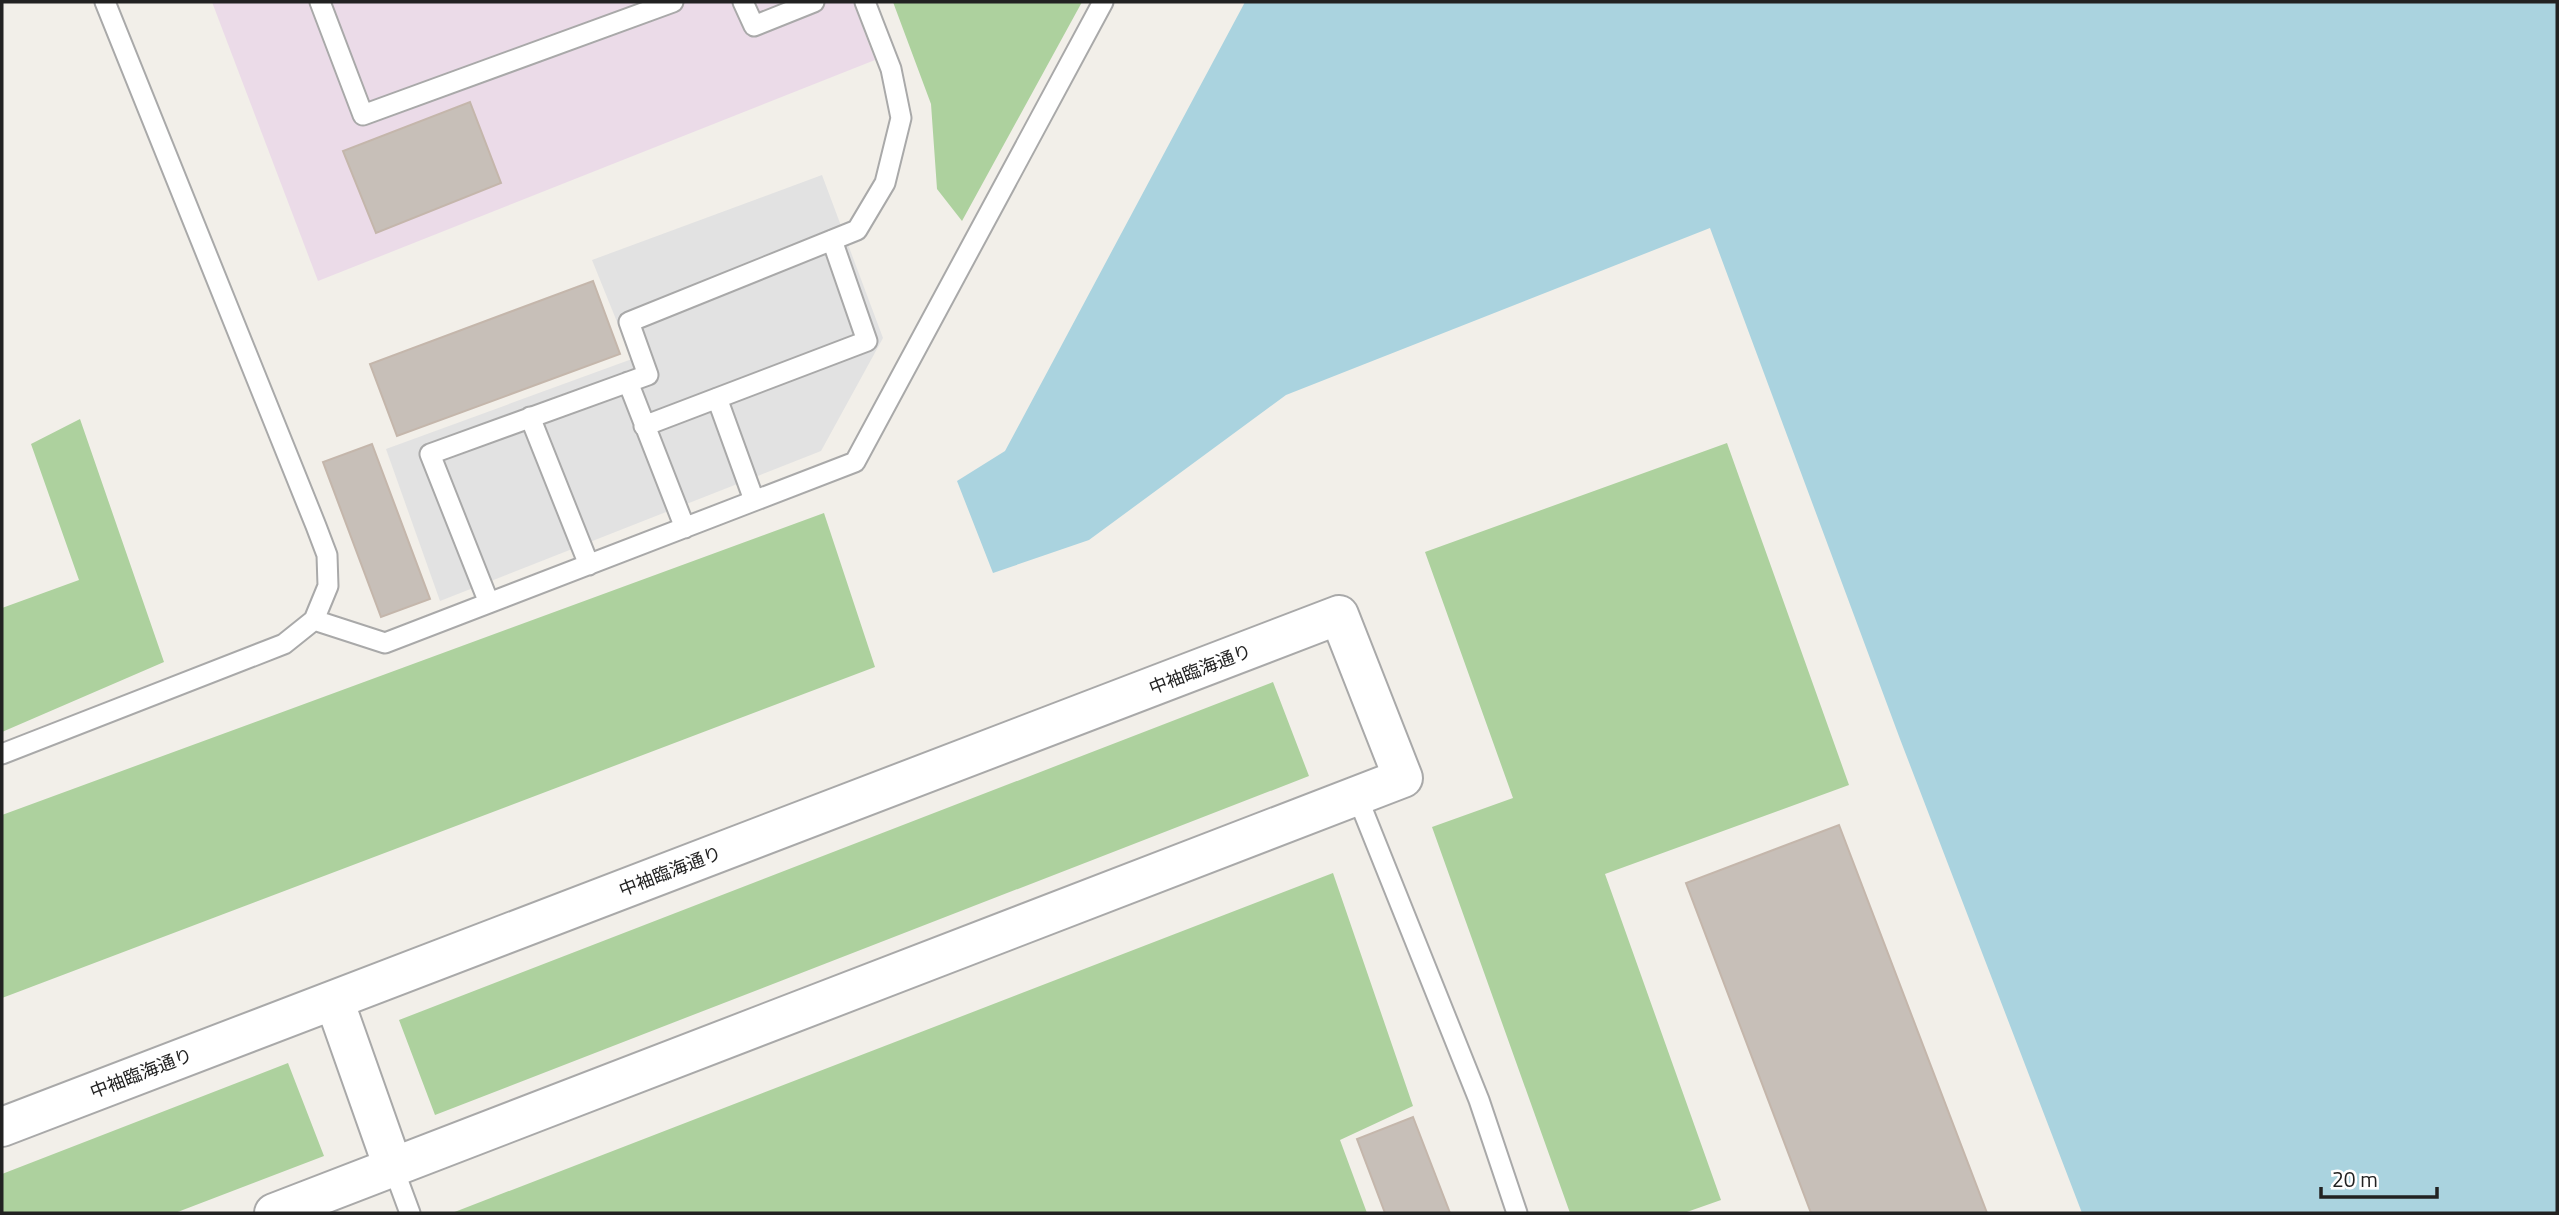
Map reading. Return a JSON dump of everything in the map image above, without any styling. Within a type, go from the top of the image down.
[{"type":"street","name":"中袖臨海通り","points":[[2,1127],[1339,615],[1403,778],[1357,796]]},
{"type":"street","points":[[274,1213],[1357,796]]},
{"type":"street","points":[[334,1000],[393,1167]]},
{"type":"lane","points":[[2,754],[284,644],[314,620],[328,586],[327,555],[105,2]]},
{"type":"lane","points":[[320,2],[363,115],[673,2]]},
{"type":"lane","points":[[743,2],[754,26],[814,2]]},
{"type":"lane","points":[[489,603],[430,454],[648,375],[629,322],[857,230],[885,183],[901,118],[891,69],[865,2]]},
{"type":"lane","points":[[314,620],[385,643],[855,462],[1103,2]]},
{"type":"lane","points":[[644,426],[867,341],[832,240]]},
{"type":"lane","points":[[628,382],[685,528]]},
{"type":"lane","points":[[717,398],[754,500]]},
{"type":"lane","points":[[530,417],[589,565]]},
{"type":"lane","points":[[1357,796],[1479,1100],[1517,1213]]},
{"type":"lane","points":[[393,1167],[410,1213]]},
{"type":"shaded area","points":[[212,2],[853,2],[875,60],[318,281]]},
{"type":"shaded area","points":[[822,175],[883,338],[821,451],[440,601],[386,449],[632,359],[592,260]]},
{"type":"green space","points":[[893,2],[1082,2],[962,221],[937,189],[931,104]]},
{"type":"green space","points":[[80,419],[164,662],[2,732],[2,608],[79,580],[31,444]]},
{"type":"green space","points":[[1727,443],[1849,785],[1605,874],[1721,1200],[1684,1213],[1570,1213],[1432,827],[1513,798],[1425,552]]},
{"type":"green space","points":[[824,513],[875,667],[2,998],[2,815]]},
{"type":"green space","points":[[1273,682],[1309,776],[435,1115],[399,1020]]},
{"type":"green space","points":[[1333,873],[1413,1106],[1340,1140],[1367,1213],[452,1213]]},
{"type":"green space","points":[[288,1063],[324,1156],[175,1213],[2,1213],[2,1174]]},
{"type":"water","points":[[1245,2],[2557,2],[2557,1213],[2082,1213],[1900,739],[1710,228],[1286,395],[1089,540],[993,573],[957,481],[1005,451]]},
{"type":"building","points":[[470,102],[501,183],[376,233],[343,151]]},
{"type":"building","points":[[593,281],[620,354],[397,436],[370,364]]},
{"type":"building","points":[[372,444],[430,599],[381,617],[323,462]]},
{"type":"building","points":[[1839,825],[1987,1213],[1811,1213],[1686,883]]},
{"type":"building","points":[[1413,1117],[1450,1213],[1385,1213],[1357,1139]]}]
